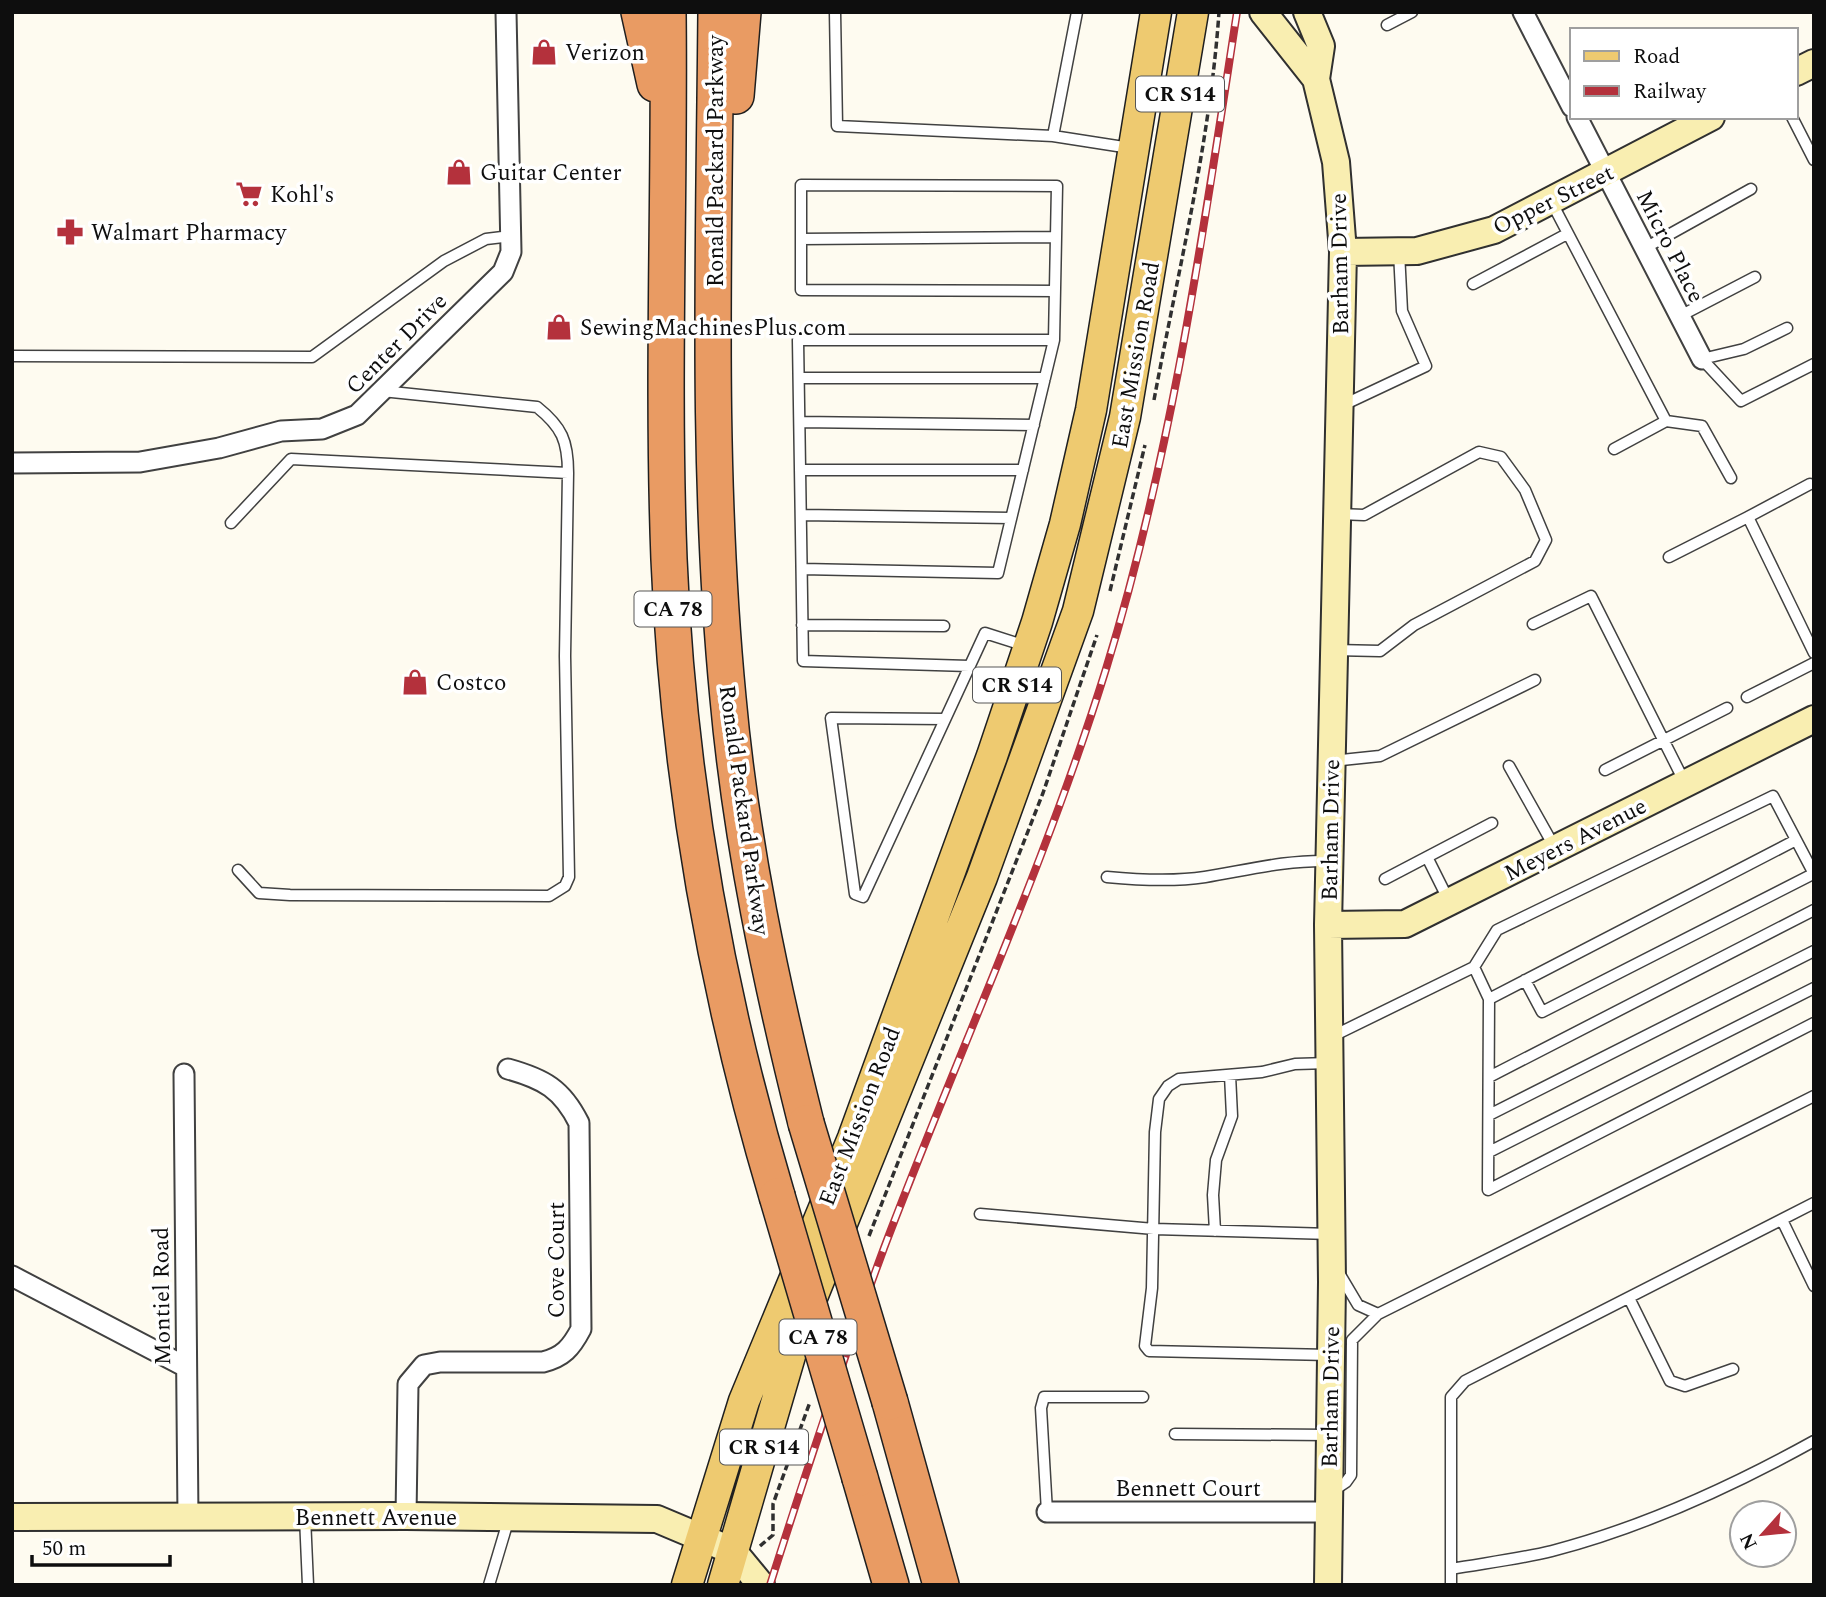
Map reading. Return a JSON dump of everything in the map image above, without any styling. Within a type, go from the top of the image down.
[{"type":"highway","points":[[639,12],[670,149]]},
{"type":"highway","name":"Ronald Packard Parkway","points":[[668,12],[669,558],[682,730],[697,854],[713,945],[748,1100],[891,1585]]},
{"type":"highway","name":"Ronald Packard Parkway","points":[[716,12],[713,437],[728,699],[748,856],[806,1123],[890,1402],[940,1585]]},
{"type":"highway","points":[[714,245],[734,125],[743,12]]},
{"type":"highway","points":[[908,1475],[953,1585]]},
{"type":"main road","name":"East Mission Road","points":[[687,1585],[744,1401],[853,1138],[1029,647],[1065,524],[1091,410],[1156,12]]},
{"type":"main road","name":"East Mission Road","points":[[723,1585],[794,1342],[982,877],[1078,611],[1125,417],[1193,12]]},
{"type":"main road","points":[[1029,647],[1041,656],[1051,691]]},
{"type":"street","name":"Center Drive","points":[[12,463],[140,462],[219,448],[281,431],[322,429],[358,415],[503,271],[511,252],[506,12]]},
{"type":"street","name":"Barham Drive","points":[[1263,12],[1316,79]]},
{"type":"street","name":"Barham Drive","points":[[1307,12],[1321,47],[1316,79],[1336,162],[1343,252],[1328,925],[1331,1247],[1328,1585]]},
{"type":"street","name":"Micro Place","points":[[1523,12],[1570,100]]},
{"type":"street","points":[[1798,71],[1814,63]]},
{"type":"street","name":"Micro Place","points":[[1579,119],[1702,359]]},
{"type":"street","name":"Opper Street","points":[[1343,252],[1417,251],[1494,230],[1707,119]]},
{"type":"street","name":"Meyers Avenue","points":[[1328,925],[1405,924],[1814,719]]},
{"type":"street","name":"Cove Court","points":[[406,1516],[408,1384],[424,1365],[440,1362],[542,1362],[558,1359],[570,1348],[581,1329],[579,1123],[568,1102],[555,1089],[533,1076],[508,1069]]},
{"type":"street","name":"Montiel Road","points":[[184,1074],[188,1518]]},
{"type":"street","points":[[12,1276],[186,1367]]},
{"type":"street","name":"Bennett Court","points":[[1047,1513],[1329,1502]]},
{"type":"street","name":"Bennett Avenue","points":[[12,1517],[406,1516],[657,1519],[733,1551]]},
{"type":"street","points":[[733,1551],[761,1585]]},
{"type":"lane","points":[[835,12],[837,126],[1053,136],[1134,149]]},
{"type":"lane","points":[[1053,136],[1077,12]]},
{"type":"lane","points":[[1387,25],[1412,12]]},
{"type":"lane","points":[[1793,119],[1814,160]]},
{"type":"lane","points":[[802,569],[998,573],[1054,340],[1055,291],[1057,186],[801,185],[801,290],[1055,291]]},
{"type":"lane","points":[[1645,248],[1751,189]]},
{"type":"lane","points":[[1551,201],[1666,421]]},
{"type":"lane","points":[[1473,284],[1567,234]]},
{"type":"lane","points":[[12,356],[312,357],[444,261],[486,239],[511,236]]},
{"type":"lane","points":[[801,239],[1056,237]]},
{"type":"lane","points":[[1340,407],[1426,366],[1402,312],[1399,252]]},
{"type":"lane","points":[[1680,316],[1755,277]]},
{"type":"lane","points":[[1787,328],[1744,349],[1702,359],[1741,401],[1814,364]]},
{"type":"lane","points":[[970,666],[803,661],[798,340],[1054,340]]},
{"type":"lane","points":[[799,378],[1045,378]]},
{"type":"lane","points":[[238,870],[259,893],[290,895],[549,896],[565,887],[569,877],[565,656],[568,452],[557,423],[537,407],[382,391]]},
{"type":"lane","points":[[1614,449],[1666,421],[1702,426],[1731,478]]},
{"type":"lane","points":[[800,422],[1034,425]]},
{"type":"lane","points":[[1334,650],[1380,651],[1414,625],[1535,561],[1546,540],[1525,490],[1501,457],[1479,452],[1364,515],[1338,514]]},
{"type":"lane","points":[[231,523],[291,459],[568,473]]},
{"type":"lane","points":[[800,470],[1023,470]]},
{"type":"lane","points":[[1669,557],[1810,484]]},
{"type":"lane","points":[[801,515],[1011,518]]},
{"type":"lane","points":[[1748,517],[1814,653]]},
{"type":"lane","points":[[1533,624],[1591,596],[1685,783]]},
{"type":"lane","points":[[802,625],[944,626]]},
{"type":"lane","points":[[945,719],[831,718],[855,894],[863,897],[985,634],[1029,647]]},
{"type":"lane","points":[[1747,697],[1814,663]]},
{"type":"lane","points":[[1332,761],[1380,756],[1535,680]]},
{"type":"lane","points":[[1605,770],[1727,708]]},
{"type":"lane","points":[[1509,766],[1555,849]]},
{"type":"lane","points":[[1331,1355],[1149,1351],[1145,1346],[1154,1230],[1155,1132],[1160,1100],[1168,1086],[1179,1079],[1262,1072],[1295,1064],[1329,1051],[1474,967],[1497,930],[1773,796],[1814,874],[1542,1012],[1525,980]]},
{"type":"lane","points":[[1385,879],[1492,823]]},
{"type":"lane","points":[[1489,999],[1796,840]]},
{"type":"lane","points":[[1427,857],[1450,902]]},
{"type":"lane","points":[[1107,877],[1146,880],[1203,877],[1267,863],[1329,861]]},
{"type":"lane","points":[[1489,1077],[1814,910]]},
{"type":"lane","points":[[1489,1115],[1814,951]]},
{"type":"lane","points":[[1474,967],[1489,999],[1488,1190],[1814,1023]]},
{"type":"lane","points":[[1489,1152],[1814,988]]},
{"type":"lane","points":[[1214,1231],[1216,1160],[1232,1116],[1230,1075]]},
{"type":"lane","points":[[1329,1502],[1351,1475],[1352,1340],[1378,1314],[1814,1096]]},
{"type":"lane","points":[[1451,1585],[1451,1397],[1465,1381],[1814,1203]]},
{"type":"lane","points":[[980,1214],[1154,1230],[1214,1231],[1331,1247],[1358,1305],[1378,1314]]},
{"type":"lane","points":[[1782,1220],[1814,1286]]},
{"type":"lane","points":[[1629,1298],[1670,1381],[1685,1386],[1733,1369]]},
{"type":"lane","points":[[1047,1513],[1041,1408],[1044,1397],[1143,1397]]},
{"type":"lane","points":[[1175,1434],[1329,1436]]},
{"type":"lane","points":[[1451,1569],[1551,1551],[1656,1518],[1756,1473],[1814,1441]]},
{"type":"lane","points":[[304,1517],[308,1585]]},
{"type":"lane","points":[[489,1585],[510,1517]]},
{"type":"railway","points":[[770,1585],[884,1248],[1056,815],[1106,669],[1150,507],[1184,343],[1237,12]]},
{"type":"place","name":"Verizon","points":[[544,52]]},
{"type":"place","name":"Guitar Center","points":[[459,172]]},
{"type":"place","name":"Kohl's","points":[[249,194]]},
{"type":"place","name":"Walmart Pharmacy","points":[[70,232]]},
{"type":"place","name":"SewingMachinesPlus.com","points":[[559,327]]},
{"type":"place","name":"Costco","points":[[415,682]]}]
